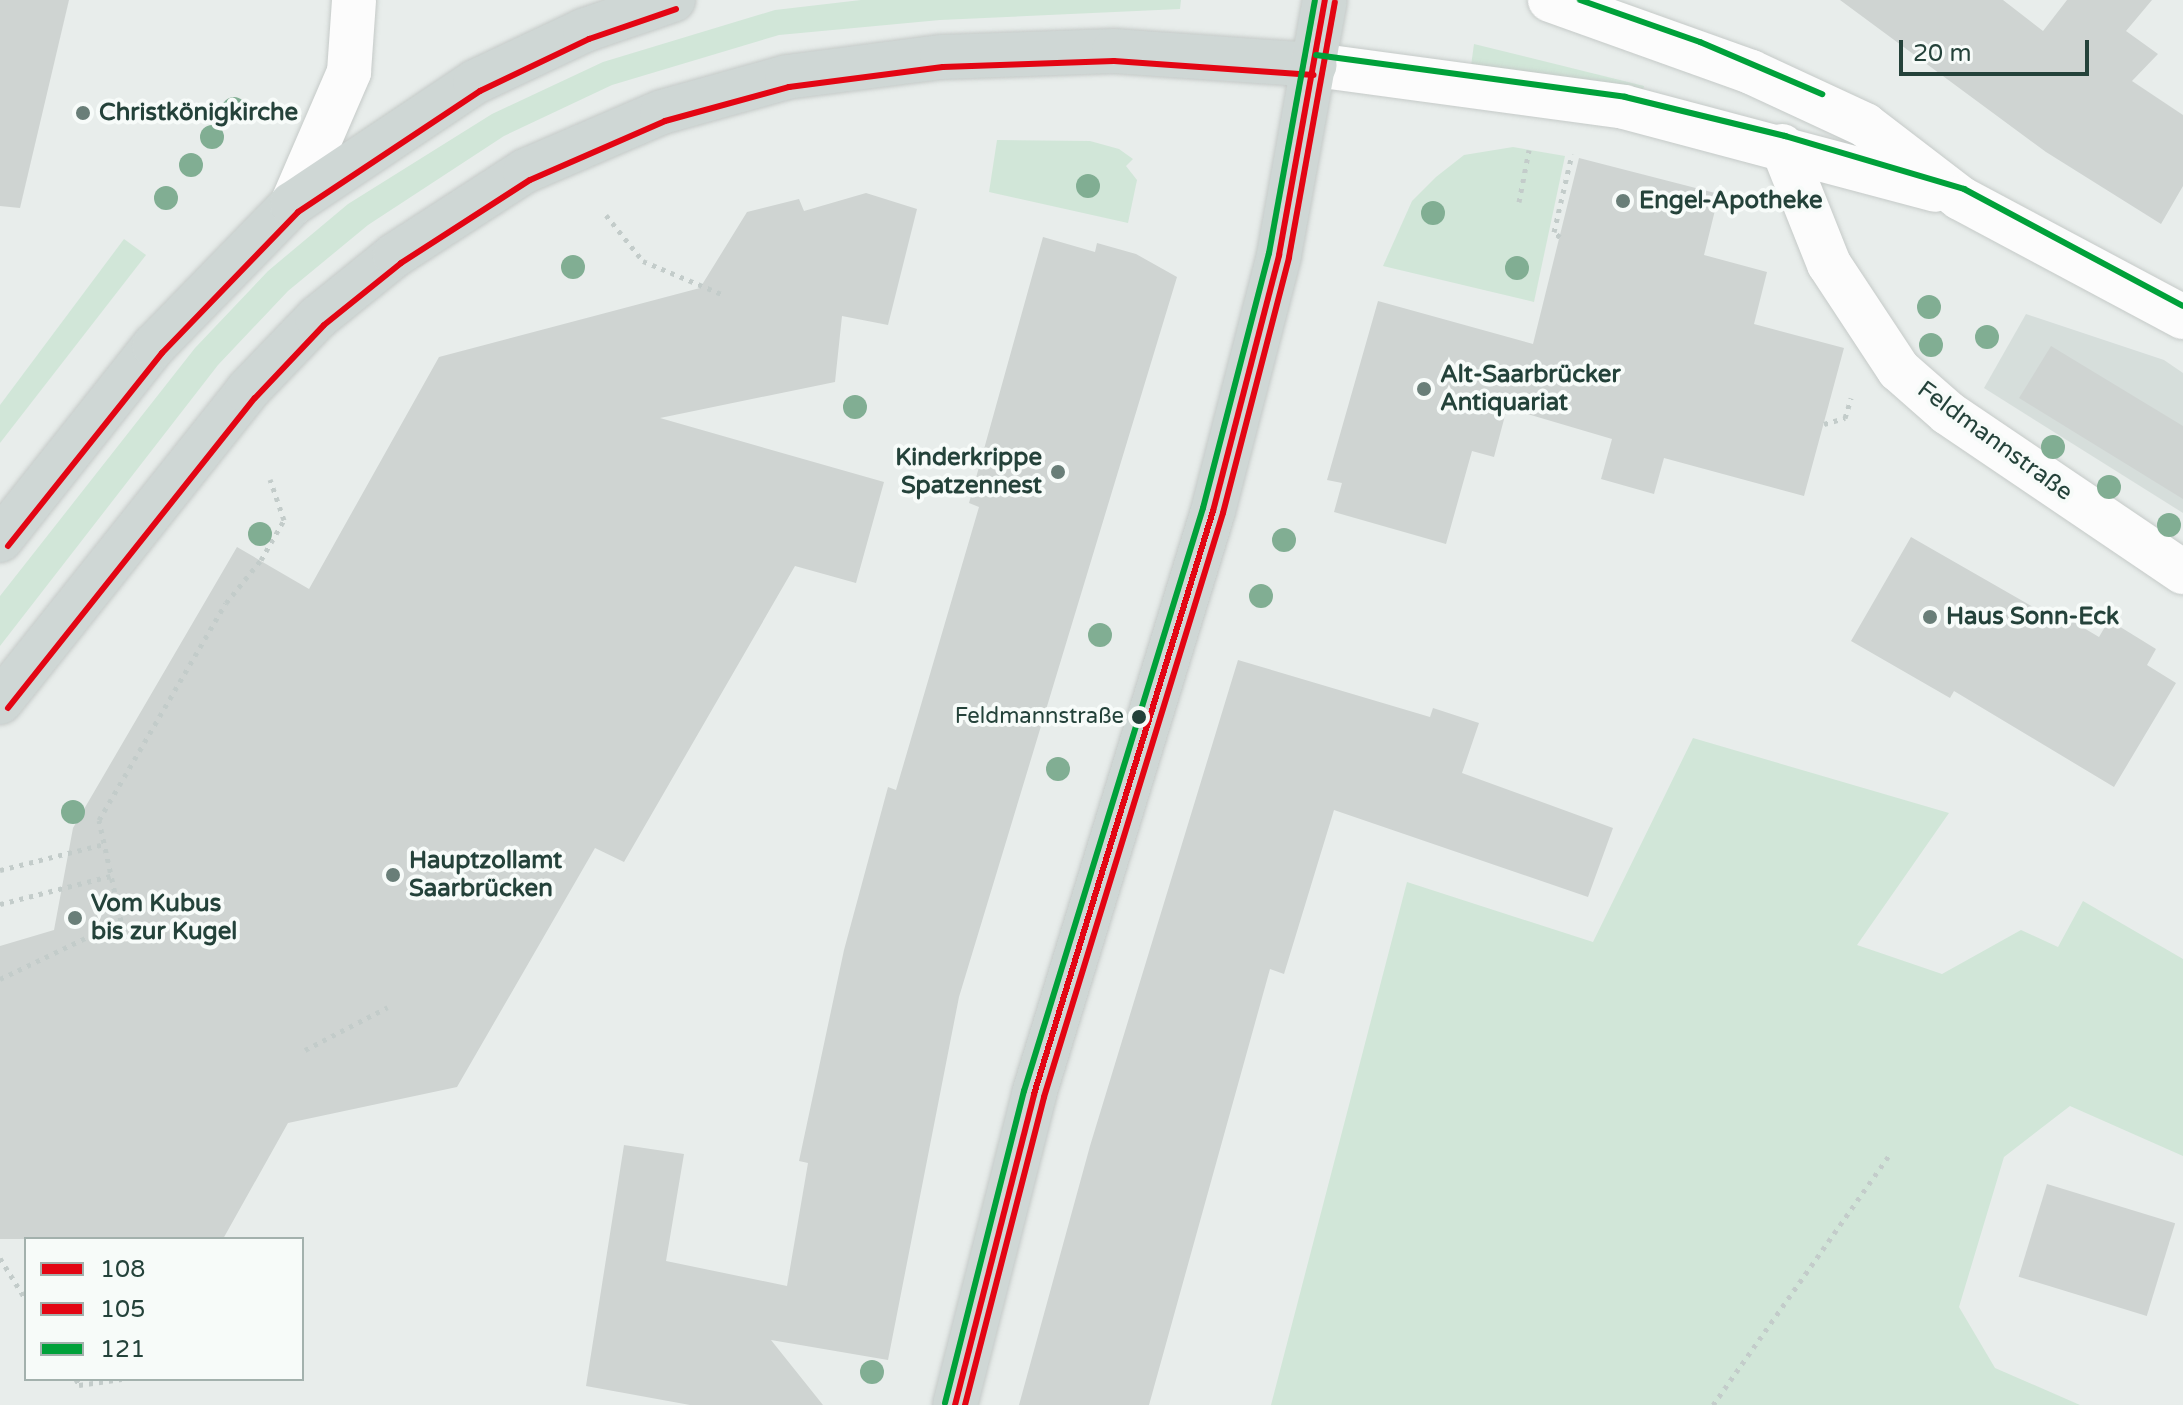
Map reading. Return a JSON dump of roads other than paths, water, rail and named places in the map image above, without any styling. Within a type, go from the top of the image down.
[{"type":"main road","points":[[0,540],[154,346],[292,204],[475,82],[585,30],[673,0]]},
{"type":"main road","points":[[955,1405],[1031,1104],[1213,511],[1279,255],[1325,0]]},
{"type":"main road","points":[[0,702],[247,391],[317,318],[407,247],[525,171],[662,112],[787,77],[942,57],[1114,51],[1315,65]]},
{"type":"street","points":[[292,204],[349,72],[354,0]]},
{"type":"street","points":[[1559,1],[1751,72],[1865,125],[1960,198],[2183,317]]},
{"type":"street","points":[[1315,65],[1624,107],[1782,146],[1960,198]]},
{"type":"street","name":"Feldmannstraße","points":[[1782,146],[1829,264],[1899,370],[1948,413],[2183,572]]},
{"type":"place","name":"Christkönigkirche","points":[[83,113]]},
{"type":"place","name":"Engel-Apotheke","points":[[1623,201]]},
{"type":"place","name":"Alt-Saarbrücker Antiquariat","points":[[1424,389]]},
{"type":"place","name":"Kinderkrippe Spatzennest","points":[[1058,472]]},
{"type":"place","name":"Haus Sonn-Eck","points":[[1930,617]]},
{"type":"place","name":"Feldmannstraße","points":[[1139,717]]},
{"type":"place","name":"Hauptzollamt Saarbrücken","points":[[393,875]]},
{"type":"place","name":"Vom Kubus bis zur Kugel","points":[[75,918]]}]
